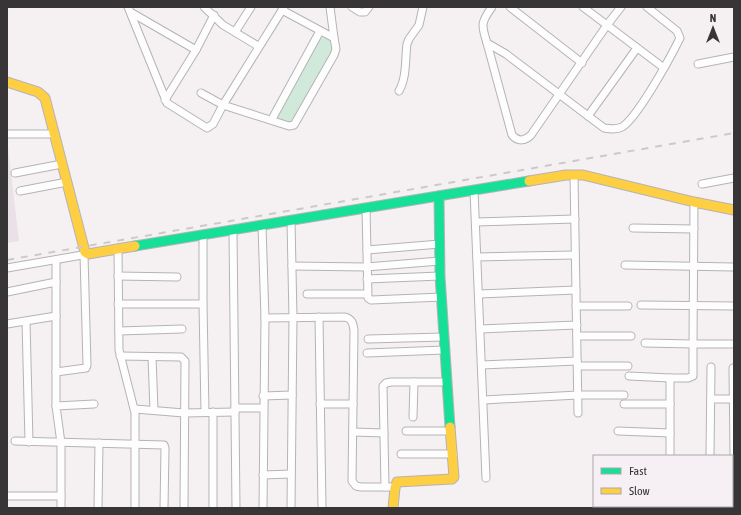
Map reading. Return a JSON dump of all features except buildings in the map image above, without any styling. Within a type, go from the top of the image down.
[{"type":"street","points":[[204,7],[223,25],[258,46]]},
{"type":"street","points":[[235,32],[251,7]]},
{"type":"street","points":[[201,93],[223,105],[291,126],[296,123],[334,56],[336,49],[330,7]]},
{"type":"street","points":[[352,7],[364,12],[369,7]]},
{"type":"street","points":[[399,91],[404,77],[407,44],[419,25],[422,7]]},
{"type":"street","points":[[492,7],[484,18],[482,25],[512,135],[515,138],[525,140],[531,135],[607,25],[622,7]]},
{"type":"street","points":[[510,7],[582,63]]},
{"type":"street","points":[[583,7],[664,68]]},
{"type":"street","points":[[487,42],[506,54],[604,128],[618,128],[623,126],[638,109],[664,68],[678,42],[679,34],[677,31],[647,7]]},
{"type":"street","points":[[130,10],[165,100],[170,106],[207,128],[213,124],[258,46],[283,8],[334,38]]},
{"type":"street","points":[[130,10],[196,50]]},
{"type":"street","points":[[165,100],[196,50],[214,15]]},
{"type":"street","points":[[272,120],[320,31]]},
{"type":"street","points":[[588,116],[637,48]]},
{"type":"street","points":[[698,64],[734,57]]},
{"type":"street","points":[[7,82],[31,88],[42,95],[48,105],[86,255],[87,365],[86,368],[81,370],[56,372]]},
{"type":"street","points":[[7,134],[55,134]]},
{"type":"street","points":[[15,173],[62,164]]},
{"type":"street","points":[[7,268],[474,190],[583,174],[694,202],[734,210]]},
{"type":"street","points":[[574,175],[578,413]]},
{"type":"street","points":[[702,184],[734,178]]},
{"type":"street","points":[[20,191],[67,182]]},
{"type":"street","points":[[474,190],[484,400],[486,478]]},
{"type":"street","points":[[393,508],[395,500],[395,487],[396,483],[399,481],[454,479],[443,337],[440,276],[439,196]]},
{"type":"street","points":[[629,376],[688,378],[693,376],[694,202]]},
{"type":"street","points":[[366,208],[366,267],[368,298],[371,300],[442,297]]},
{"type":"street","points":[[476,222],[575,219]]},
{"type":"street","points":[[291,221],[293,318],[291,508]]},
{"type":"street","points":[[262,226],[264,318],[263,508]]},
{"type":"street","points":[[633,228],[694,229]]},
{"type":"street","points":[[233,231],[236,508]]},
{"type":"street","points":[[203,235],[205,412]]},
{"type":"street","points":[[367,250],[440,244]]},
{"type":"street","points":[[118,250],[120,356],[135,409],[135,508]]},
{"type":"street","points":[[477,257],[575,255]]},
{"type":"street","points":[[56,260],[56,406],[61,443],[61,508]]},
{"type":"street","points":[[292,266],[366,267],[440,261]]},
{"type":"street","points":[[625,265],[734,267]]},
{"type":"street","points":[[118,276],[177,277]]},
{"type":"street","points":[[367,279],[440,276]]},
{"type":"street","points":[[7,292],[56,282]]},
{"type":"street","points":[[479,294],[576,290]]},
{"type":"street","points":[[308,294],[367,294]]},
{"type":"street","points":[[118,304],[203,304]]},
{"type":"street","points":[[641,305],[734,306]]},
{"type":"street","points":[[576,306],[628,306]]},
{"type":"street","points":[[7,324],[56,316]]},
{"type":"street","points":[[319,317],[322,508]]},
{"type":"street","points":[[264,318],[350,318],[353,322],[354,330],[352,481],[354,484],[361,487],[395,487]]},
{"type":"street","points":[[26,321],[29,442]]},
{"type":"street","points":[[480,329],[577,325]]},
{"type":"street","points":[[119,330],[182,329]]},
{"type":"street","points":[[577,336],[632,336]]},
{"type":"street","points":[[368,339],[443,337]]},
{"type":"street","points":[[645,343],[734,344]]},
{"type":"street","points":[[367,353],[444,350]]},
{"type":"street","points":[[120,356],[178,357],[184,361],[184,508]]},
{"type":"street","points":[[152,356],[154,410]]},
{"type":"street","points":[[482,365],[578,364],[628,366]]},
{"type":"street","points":[[710,455],[711,367]]},
{"type":"street","points":[[733,368],[734,454]]},
{"type":"street","points":[[670,378],[670,455]]},
{"type":"street","points":[[385,487],[383,386],[386,383],[391,382],[446,382]]},
{"type":"street","points":[[413,417],[414,382]]},
{"type":"street","points":[[484,400],[578,395],[624,395]]},
{"type":"street","points":[[263,396],[292,396]]},
{"type":"street","points":[[711,399],[734,399]]},
{"type":"street","points":[[56,406],[94,404]]},
{"type":"street","points":[[320,404],[353,404]]},
{"type":"street","points":[[624,404],[670,404]]},
{"type":"street","points":[[135,409],[184,413],[263,408]]},
{"type":"street","points":[[213,412],[213,508]]},
{"type":"street","points":[[406,431],[450,431]]},
{"type":"street","points":[[618,431],[670,433]]},
{"type":"street","points":[[353,432],[384,433]]},
{"type":"street","points":[[15,441],[162,444],[165,446],[164,508]]},
{"type":"street","points":[[98,443],[98,508]]},
{"type":"street","points":[[401,454],[453,454]]},
{"type":"street","points":[[263,475],[291,474]]},
{"type":"street","points":[[7,496],[61,496]]},
{"type":"shaded area","points":[[7,138],[19,241],[7,243]]},
{"type":"green space","points":[[321,37],[330,40],[335,48],[292,124],[275,117]]},
{"type":"railway","points":[[7,260],[734,133]]},
{"type":"traffic: fast","points":[[135,246],[529,181]]},
{"type":"traffic: fast","points":[[439,196],[440,276],[450,427]]},
{"type":"traffic: slow","points":[[7,82],[38,92],[45,98],[85,252],[88,254],[135,246]]},
{"type":"traffic: slow","points":[[529,181],[566,175],[583,175],[694,202],[734,210]]},
{"type":"traffic: slow","points":[[393,508],[397,482],[452,479],[454,477],[450,427]]}]
